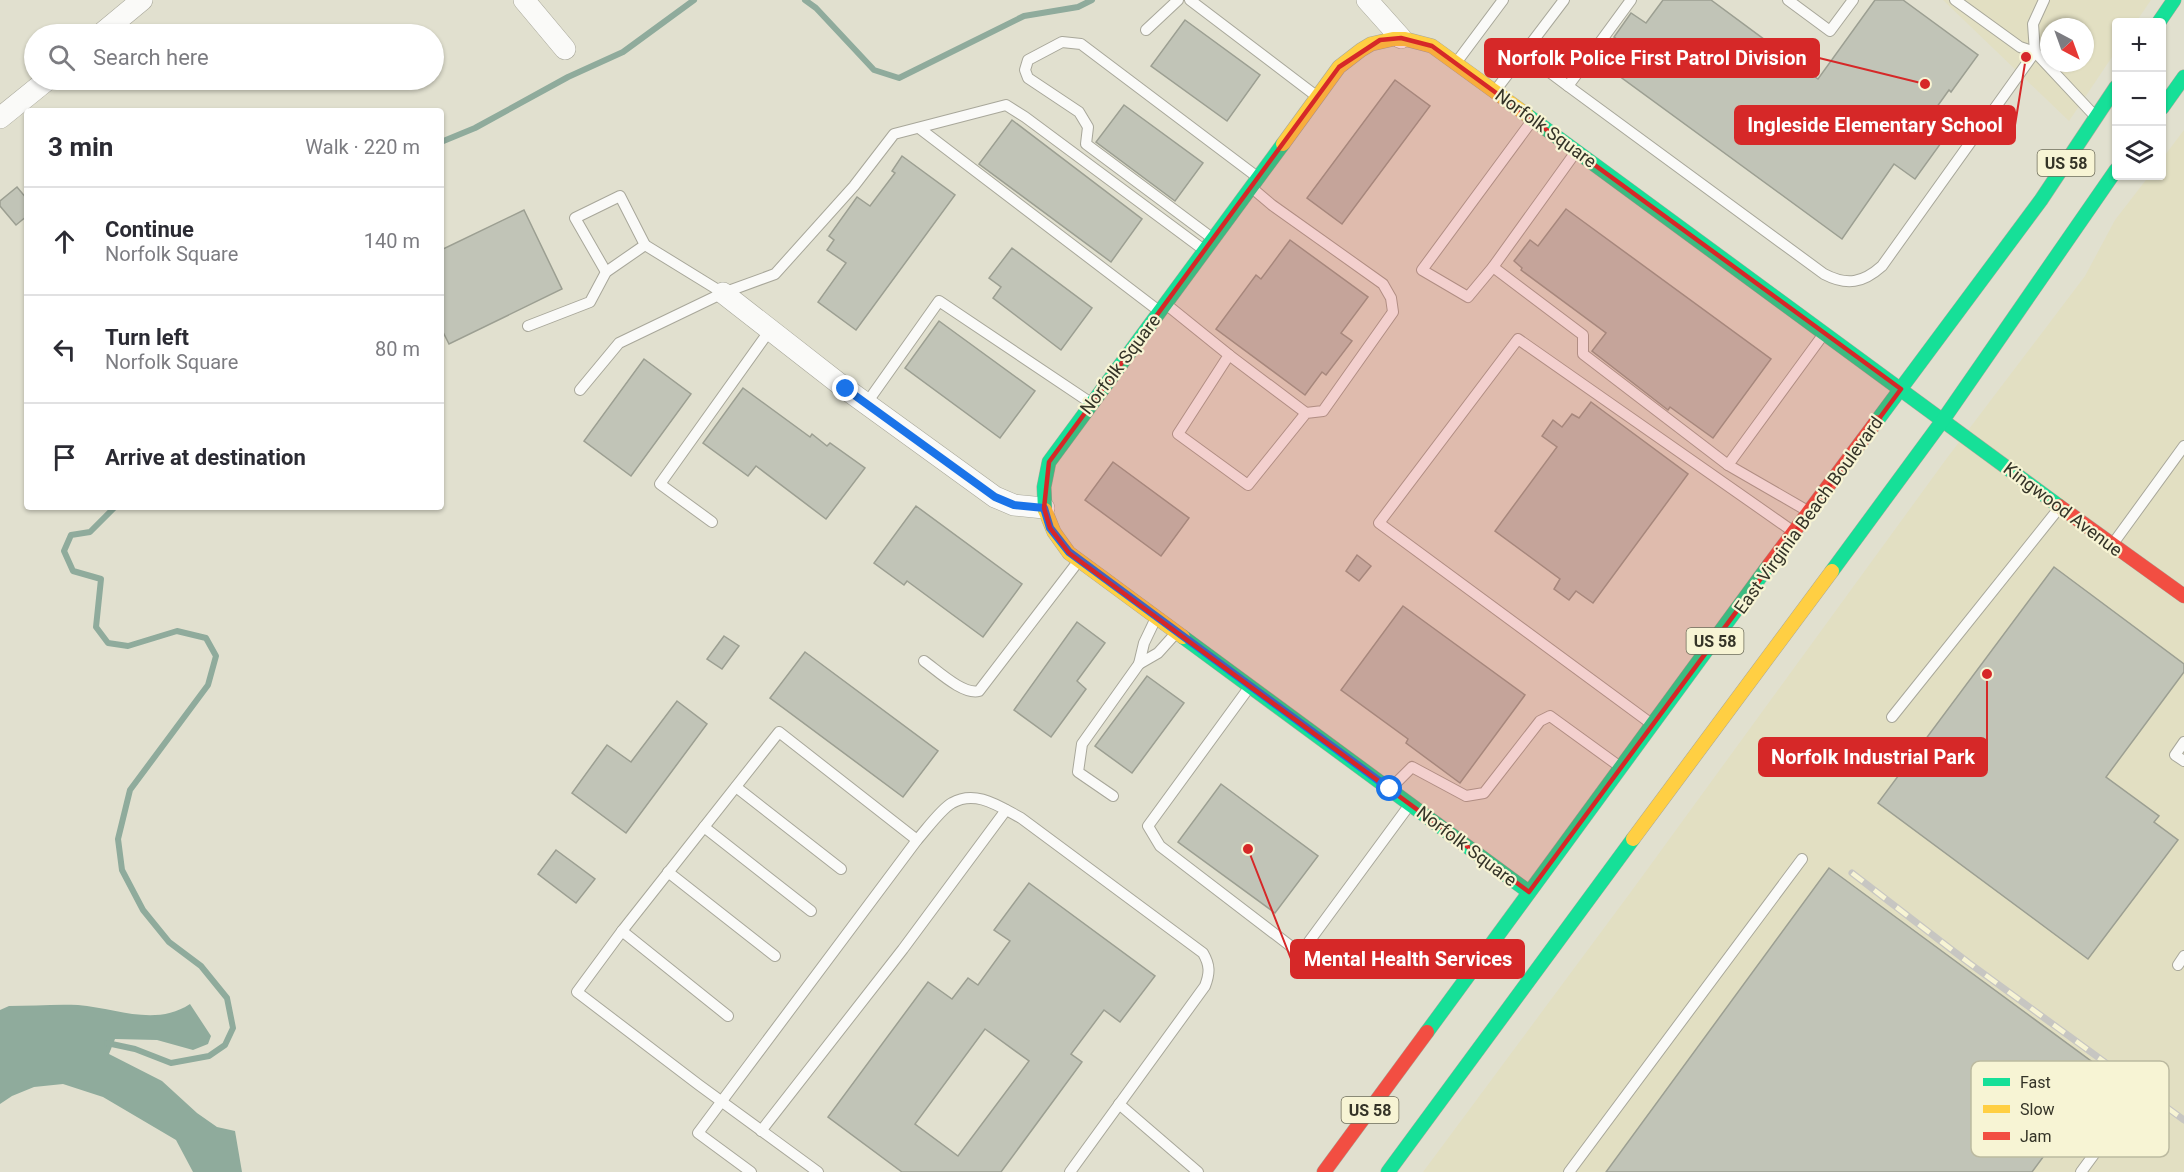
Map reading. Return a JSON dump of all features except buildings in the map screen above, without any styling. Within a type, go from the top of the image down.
[{"type":"main road","points":[[2162,18],[2174,0]]},
{"type":"main road","name":"Norfolk Square","points":[[1529,892],[1079,560],[1061,544],[1050,528],[1044,508],[1044,477],[1049,462],[1339,67],[1353,54],[1380,40],[1401,38],[1432,46],[1943,420]]},
{"type":"main road","points":[[2166,102],[2184,77]]},
{"type":"main road","name":"East Virginia Beach Boulevard","points":[[1324,1172],[2041,200],[2112,93]]},
{"type":"main road","name":"US 58","points":[[1388,1172],[1943,420],[2112,176]]},
{"type":"main road","name":"Kingwood Avenue","points":[[1943,420],[2111,545],[2184,596]]},
{"type":"street","points":[[113,24],[142,0]]},
{"type":"street","points":[[524,0],[565,49]]},
{"type":"street","points":[[1367,0],[1401,38]]},
{"type":"street","points":[[0,118],[35,90]]},
{"type":"street","points":[[723,294],[866,404],[995,497],[1014,505],[1044,508]]},
{"type":"lane","points":[[1146,30],[1178,0]]},
{"type":"lane","points":[[1190,0],[1317,97]]},
{"type":"lane","points":[[1456,63],[1503,0]]},
{"type":"lane","points":[[1495,91],[1564,0]]},
{"type":"lane","points":[[1568,86],[1631,0]]},
{"type":"lane","points":[[1788,0],[1830,31],[1853,0]]},
{"type":"lane","points":[[1955,0],[2020,47],[2035,52],[2096,117]]},
{"type":"lane","points":[[1524,52],[1824,274],[1838,281],[1851,282],[1865,278],[1882,266],[2035,52],[2033,24],[2044,0]]},
{"type":"lane","points":[[919,128],[1306,413],[1323,411],[1394,312],[1383,284],[1272,205],[1255,183],[1081,44],[1062,42],[1028,60],[1025,70],[1028,78],[1079,112],[1088,127],[1086,144],[1209,245]]},
{"type":"lane","points":[[580,390],[619,343],[723,294],[775,274],[854,186],[894,134],[1006,105],[1209,245]]},
{"type":"lane","points":[[1533,119],[1422,270],[1468,297],[1493,267],[1576,150]]},
{"type":"lane","points":[[606,272],[575,218],[620,196],[645,245],[723,294]]},
{"type":"lane","points":[[528,326],[591,302],[606,272],[645,245]]},
{"type":"lane","points":[[1493,267],[1583,335],[1583,354],[1728,465],[1809,512]]},
{"type":"lane","points":[[866,404],[939,301],[1091,403]]},
{"type":"lane","points":[[712,522],[660,484],[770,330]]},
{"type":"lane","points":[[1728,465],[1824,333]]},
{"type":"lane","points":[[1653,725],[1379,523],[1518,339],[1794,532]]},
{"type":"lane","points":[[1229,355],[1178,434],[1248,484],[1306,413]]},
{"type":"lane","points":[[2111,545],[2184,446]]},
{"type":"lane","points":[[1892,717],[2060,507]]},
{"type":"lane","points":[[924,661],[962,688],[973,693],[979,691],[1079,560]]},
{"type":"lane","points":[[1113,796],[1078,772],[1082,744],[1139,664],[1144,643],[1156,617]]},
{"type":"lane","points":[[1139,664],[1158,653],[1176,633]]},
{"type":"lane","points":[[1250,686],[1148,826],[1160,846],[1297,951],[1305,947],[1410,804]]},
{"type":"lane","points":[[1390,789],[1412,766],[1466,796],[1484,793],[1540,722],[1550,716],[1622,768]]},
{"type":"lane","points":[[818,1172],[577,992],[622,931],[779,732],[917,840]]},
{"type":"lane","points":[[2184,742],[2175,755],[2184,761]]},
{"type":"lane","points":[[736,787],[841,869]]},
{"type":"lane","points":[[752,1172],[698,1133],[917,840],[951,803],[965,798],[976,798],[991,801],[1021,818],[1203,953],[1209,963],[1209,975],[1205,986],[1070,1172]]},
{"type":"lane","points":[[761,1131],[903,949],[1006,810]]},
{"type":"lane","points":[[704,827],[811,911]]},
{"type":"lane","points":[[1569,1172],[1802,859]]},
{"type":"lane","points":[[668,873],[775,956]]},
{"type":"lane","points":[[622,931],[728,1016]]},
{"type":"lane","points":[[1119,1104],[1198,1172]]},
{"type":"lane","points":[[2081,1172],[2092,1157]]},
{"type":"highlighted area","points":[[1401,38],[1432,46],[1901,389],[1529,892],[1069,553],[1050,528],[1044,508],[1049,462],[1091,403],[1339,67],[1380,40]]},
{"type":"shaded area","points":[[1943,0],[2151,0],[2139,18],[2112,18],[2112,57],[2069,121]]},
{"type":"shaded area","points":[[2184,130],[2184,1172],[1423,1172],[1633,889],[1947,458],[2085,276],[2115,220],[2146,180],[2166,180],[2166,154]]},
{"type":"shaded area","points":[[190,1004],[211,1036],[208,1044],[193,1050],[157,1040],[115,1039],[109,1054],[162,1081],[197,1113],[217,1127],[235,1131],[242,1172],[193,1172],[176,1140],[103,1097],[63,1084],[34,1087],[0,1104],[0,1010],[9,1006],[78,1005],[149,1015],[177,1011]]},
{"type":"waterway","points":[[444,141],[475,128],[568,77],[623,52],[694,0]]},
{"type":"waterway","points":[[805,0],[816,8],[874,70],[899,78],[1024,16],[1078,7],[1092,0]]},
{"type":"waterway","points":[[107,1043],[135,1049],[171,1063],[209,1056],[225,1045],[233,1028],[227,998],[201,966],[169,942],[143,910],[122,870],[118,839],[130,790],[208,685],[216,656],[206,638],[177,631],[128,646],[108,643],[96,627],[101,579],[73,571],[64,551],[71,535],[90,532],[112,510]]},
{"type":"railway","points":[[1852,873],[1969,963],[2103,1061]]},
{"type":"railway","points":[[2169,1109],[2184,1120]]},
{"type":"traffic: fast","points":[[2162,18],[2174,0]]},
{"type":"traffic: fast","points":[[2166,102],[2184,77]]},
{"type":"traffic: fast","points":[[1876,422],[2041,200],[2112,93]]},
{"type":"traffic: fast","points":[[1527,115],[2059,506]]},
{"type":"traffic: fast","points":[[1045,510],[1044,487],[1049,462],[1283,144]]},
{"type":"traffic: fast","points":[[1832,571],[1943,420],[2112,176]]},
{"type":"traffic: fast","points":[[1427,1032],[1769,565]]},
{"type":"traffic: fast","points":[[1183,637],[1529,892]]},
{"type":"traffic: fast","points":[[1388,1172],[1633,839]]},
{"type":"traffic: slow","points":[[1283,144],[1339,67],[1371,44],[1393,39],[1405,39],[1432,46],[1527,115]]},
{"type":"traffic: slow","points":[[1045,510],[1054,532],[1069,553],[1183,637]]},
{"type":"traffic: slow","points":[[1633,839],[1832,571]]},
{"type":"traffic: jam","points":[[1769,565],[1876,422]]},
{"type":"traffic: jam","points":[[2059,506],[2184,596]]},
{"type":"traffic: jam","points":[[1324,1172],[1427,1032]]},
{"type":"place","name":"Ingleside Elementary School","points":[[2026,57]]},
{"type":"place","name":"Norfolk Police First Patrol Division","points":[[1925,84]]},
{"type":"place","name":"Norfolk Industrial Park","points":[[1987,674]]},
{"type":"place","name":"Mental Health Services","points":[[1248,849]]},
{"type":"route","points":[[846,389],[995,497],[1014,505],[1035,509],[1044,508],[1050,528],[1069,552],[1390,789]]}]
